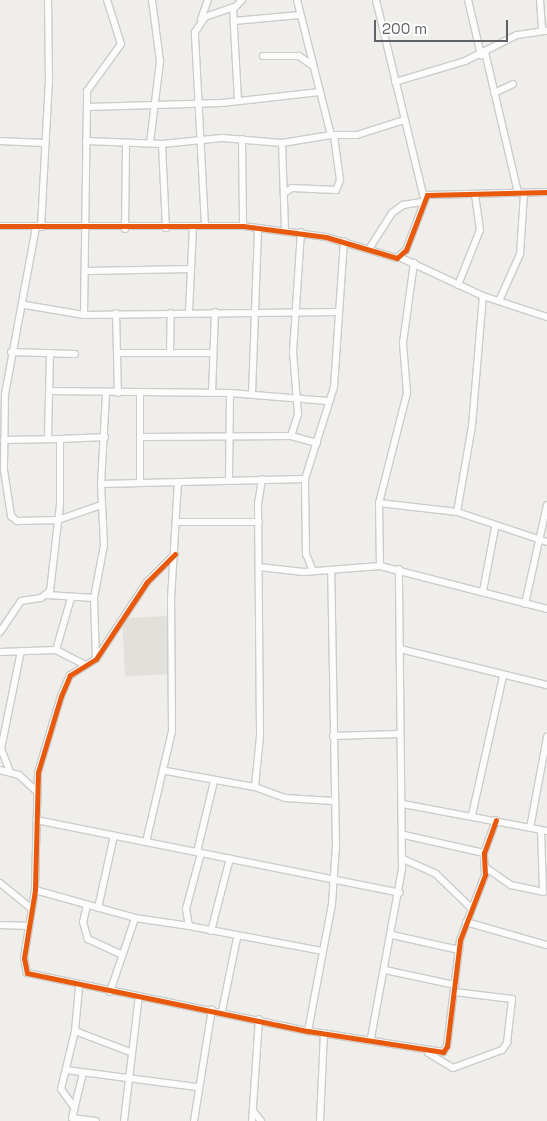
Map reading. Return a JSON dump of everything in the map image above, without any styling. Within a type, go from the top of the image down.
[{"type":"street","points":[[48,0],[49,81],[39,227],[24,284],[25,304],[11,352],[4,440],[11,518],[58,520],[101,505]]},
{"type":"street","points":[[84,315],[87,271],[85,228],[88,84],[109,65],[121,44],[107,0]]},
{"type":"street","points":[[150,143],[160,61],[152,0]]},
{"type":"street","points":[[204,226],[199,139],[200,103],[195,32],[208,0]]},
{"type":"street","points":[[201,20],[234,7],[242,0]]},
{"type":"street","points":[[284,193],[292,188],[336,190],[340,180],[333,136],[319,92],[297,0]]},
{"type":"street","points":[[376,0],[423,200],[406,250],[399,257]]},
{"type":"street","points":[[468,0],[521,193],[520,254],[499,301]]},
{"type":"street","points":[[395,82],[483,53],[508,38],[545,31],[540,0]]},
{"type":"street","points":[[234,7],[238,101]]},
{"type":"street","points":[[234,21],[300,14]]},
{"type":"street","points":[[263,56],[299,56],[312,65]]},
{"type":"street","points":[[494,93],[513,84]]},
{"type":"street","points":[[87,107],[154,102],[200,103],[238,101],[319,92]]},
{"type":"street","points":[[86,142],[162,144],[199,139],[242,139],[282,143],[333,136],[357,135],[404,120]]},
{"type":"street","points":[[242,139],[244,226]]},
{"type":"street","points":[[0,141],[44,142]]},
{"type":"street","points":[[125,229],[126,143]]},
{"type":"street","points":[[282,143],[285,230]]},
{"type":"street","points":[[162,144],[166,228]]},
{"type":"street","points":[[369,250],[392,212],[403,204],[423,200],[445,191],[475,194],[547,192]]},
{"type":"street","points":[[458,285],[480,230],[475,194]]},
{"type":"street","points":[[0,226],[125,229],[244,226],[300,232],[344,241],[369,250],[399,257],[484,296],[547,317]]},
{"type":"street","points":[[189,312],[192,227]]},
{"type":"street","points":[[252,394],[258,228]]},
{"type":"street","points":[[290,436],[298,414],[295,313],[300,232]]},
{"type":"street","points":[[313,571],[306,554],[305,479],[328,401],[334,387],[344,241]]},
{"type":"street","points":[[380,566],[379,503],[405,402],[403,343],[414,263]]},
{"type":"street","points":[[87,271],[190,269]]},
{"type":"street","points":[[457,512],[472,426],[484,296]]},
{"type":"street","points":[[25,304],[84,315],[189,312],[255,315],[338,312]]},
{"type":"street","points":[[212,393],[215,312]]},
{"type":"street","points":[[170,352],[171,313]]},
{"type":"street","points":[[116,314],[118,393]]},
{"type":"street","points":[[11,352],[75,354]]},
{"type":"street","points":[[48,436],[50,353]]},
{"type":"street","points":[[118,353],[213,353]]},
{"type":"street","points":[[50,391],[140,395],[230,393],[328,401]]},
{"type":"street","points":[[229,480],[230,393]]},
{"type":"street","points":[[96,658],[94,598],[104,545],[101,484],[106,394]]},
{"type":"street","points":[[140,395],[142,437],[140,482]]},
{"type":"street","points":[[4,440],[48,436],[60,438],[105,437]]},
{"type":"street","points":[[142,437],[229,438],[290,436],[317,443]]},
{"type":"street","points":[[47,595],[58,520],[60,438]]},
{"type":"street","points":[[101,484],[305,479]]},
{"type":"street","points":[[255,787],[260,736],[259,522],[262,480]]},
{"type":"street","points":[[146,842],[166,771],[172,731],[178,482]]},
{"type":"street","points":[[379,503],[457,512],[495,528],[547,542]]},
{"type":"street","points":[[525,604],[547,506]]},
{"type":"street","points":[[177,522],[259,522]]},
{"type":"street","points":[[483,591],[495,528]]},
{"type":"street","points":[[175,554],[147,582],[96,658],[85,665],[66,684],[43,752],[36,791],[35,890],[28,926],[27,974],[78,987],[212,1009],[308,1031],[371,1038],[427,1053],[453,1068],[504,1048],[512,999],[455,989],[385,970]]},
{"type":"street","points":[[259,567],[331,571],[380,566],[399,569],[483,591],[547,610]]},
{"type":"street","points":[[371,1038],[400,893],[404,835],[398,734],[399,569]]},
{"type":"street","points":[[308,1031],[334,881],[331,571]]},
{"type":"street","points":[[1,627],[21,601],[47,595],[94,598]]},
{"type":"street","points":[[56,650],[71,598]]},
{"type":"street","points":[[400,649],[503,676],[527,677],[547,686]]},
{"type":"street","points":[[0,652],[56,650],[85,665]]},
{"type":"street","points":[[10,772],[1,749],[21,651]]},
{"type":"street","points":[[472,815],[503,676]]},
{"type":"street","points":[[333,736],[398,734]]},
{"type":"street","points":[[530,828],[547,737]]},
{"type":"street","points":[[0,770],[10,772],[36,791]]},
{"type":"street","points":[[166,771],[255,787],[285,798],[333,802]]},
{"type":"street","points":[[189,926],[186,909],[214,780]]},
{"type":"street","points":[[403,804],[472,815],[544,831],[543,892],[511,885],[485,867]]},
{"type":"street","points":[[36,820],[400,893]]},
{"type":"street","points":[[427,1053],[443,1052],[447,1046],[459,950],[466,922],[485,867],[484,853],[496,820]]},
{"type":"street","points":[[404,835],[484,853]]},
{"type":"street","points":[[98,908],[114,836]]},
{"type":"street","points":[[211,931],[230,858]]},
{"type":"street","points":[[402,859],[436,874],[471,908]]},
{"type":"street","points":[[0,883],[32,909]]},
{"type":"street","points":[[35,890],[135,918],[189,926],[237,938],[322,951]]},
{"type":"street","points":[[87,905],[83,922],[88,939],[123,955]]},
{"type":"street","points":[[110,992],[135,918]]},
{"type":"street","points":[[466,922],[547,944]]},
{"type":"street","points":[[0,926],[28,926]]},
{"type":"street","points":[[392,935],[459,950]]},
{"type":"street","points":[[222,1011],[237,938]]},
{"type":"street","points":[[74,1107],[61,1090],[75,1031],[78,987]]},
{"type":"street","points":[[124,1121],[126,1078],[139,996]]},
{"type":"street","points":[[194,1121],[197,1087],[212,1009]]},
{"type":"street","points":[[252,1121],[259,1019]]},
{"type":"street","points":[[75,1031],[130,1052]]},
{"type":"street","points":[[320,1121],[324,1033]]},
{"type":"street","points":[[66,1070],[197,1087]]},
{"type":"street","points":[[83,1073],[72,1120],[96,1121]]},
{"type":"street","points":[[253,1111],[261,1121]]},
{"type":"shaded area","points":[[167,616],[170,674],[125,676],[122,618]]},
{"type":"cycle path","points":[[0,226],[243,226],[326,237],[397,258],[406,250],[427,195],[547,192]]},
{"type":"cycle path","points":[[175,554],[147,582],[96,659],[70,675],[61,696],[38,772],[35,890],[24,958],[27,973],[308,1031],[443,1052],[447,1046],[460,940],[485,875],[484,853],[496,820]]}]
